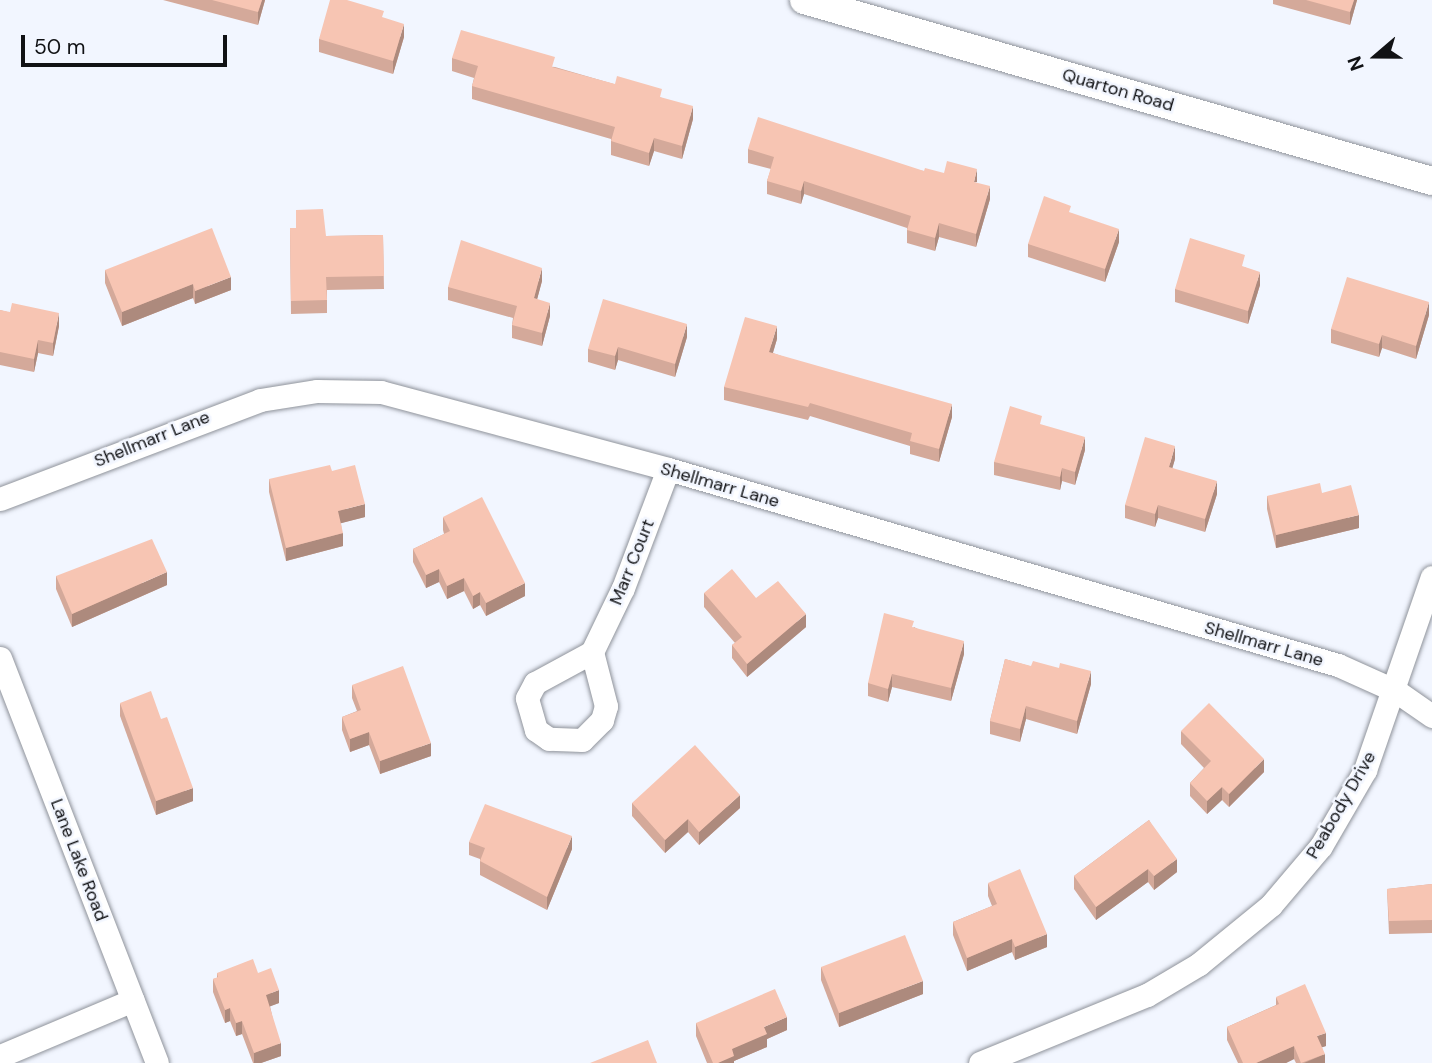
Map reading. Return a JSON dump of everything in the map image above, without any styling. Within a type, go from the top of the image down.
[{"type":"street","name":"Quarton Road","points":[[804,0],[1432,181]]},
{"type":"street","name":"Shellmarr Lane","points":[[0,499],[218,413],[270,398],[330,390],[381,392],[668,469],[1338,665],[1396,691],[1432,716]]},
{"type":"street","name":"Marr Court","points":[[592,652],[624,588],[668,469]]},
{"type":"street","name":"Peabody Drive","points":[[980,1063],[1147,995],[1199,964],[1255,920],[1321,845],[1365,769],[1396,691],[1432,577]]},
{"type":"street","name":"Lane Lake Road","points":[[0,658],[157,1063]]},
{"type":"street","points":[[0,1056],[132,1000]]},
{"type":"building","points":[[212,0],[262,0],[258,12]]},
{"type":"building","points":[[330,0],[347,0],[384,11],[382,17],[404,24],[393,61],[319,39]]},
{"type":"building","points":[[1306,0],[1354,0],[1350,12]]},
{"type":"building","points":[[461,30],[555,57],[552,67],[615,84],[617,76],[662,89],[660,97],[693,106],[682,146],[654,138],[649,153],[611,141],[615,127],[472,86],[478,66],[452,58]]},
{"type":"building","points":[[758,117],[924,171],[925,168],[944,173],[947,161],[977,169],[974,182],[990,186],[976,234],[939,223],[935,238],[907,230],[911,216],[804,181],[801,191],[767,181],[774,157],[748,149]]},
{"type":"building","points":[[1044,196],[1071,206],[1069,212],[1119,229],[1105,269],[1028,244]]},
{"type":"building","points":[[323,209],[326,236],[383,235],[384,276],[326,277],[327,300],[291,301],[290,228],[296,228],[296,210]]},
{"type":"building","points":[[212,228],[231,277],[195,291],[193,284],[122,312],[105,270]]},
{"type":"building","points":[[1190,238],[1245,255],[1242,266],[1260,272],[1248,311],[1175,289]]},
{"type":"building","points":[[461,240],[542,268],[534,298],[550,303],[542,333],[512,325],[517,306],[448,287]]},
{"type":"building","points":[[1347,277],[1429,302],[1416,346],[1382,335],[1379,344],[1331,329]]},
{"type":"building","points":[[603,299],[687,324],[675,364],[618,347],[615,356],[588,349]]},
{"type":"building","points":[[12,303],[59,313],[53,343],[38,340],[34,359],[0,352],[0,310],[10,312]]},
{"type":"building","points":[[745,317],[777,326],[769,352],[952,404],[939,449],[910,441],[912,433],[810,403],[808,407],[724,387]]},
{"type":"building","points":[[1010,406],[1042,416],[1040,424],[1085,437],[1075,472],[1062,468],[1060,477],[994,462]]},
{"type":"building","points":[[1145,437],[1175,446],[1169,467],[1217,481],[1205,519],[1158,505],[1155,514],[1125,505]]},
{"type":"building","points":[[330,465],[332,471],[355,465],[365,504],[338,511],[343,533],[286,548],[269,479]]},
{"type":"building","points":[[1320,483],[1322,493],[1351,485],[1359,515],[1276,535],[1267,496]]},
{"type":"building","points":[[482,497],[525,583],[486,603],[480,592],[473,596],[464,578],[447,586],[439,569],[426,575],[413,549],[450,531],[443,517]]},
{"type":"building","points":[[152,539],[167,572],[72,614],[56,576]]},
{"type":"building","points":[[732,569],[756,598],[778,581],[806,614],[747,664],[732,645],[742,637],[704,593]]},
{"type":"building","points":[[884,613],[914,621],[912,627],[964,641],[951,688],[892,674],[888,689],[868,683]]},
{"type":"building","points":[[1005,659],[1031,666],[1033,661],[1059,668],[1060,663],[1091,671],[1077,721],[1026,706],[1020,729],[990,721]]},
{"type":"building","points":[[403,666],[431,743],[380,761],[369,732],[350,739],[342,717],[361,710],[352,685]]},
{"type":"building","points":[[151,691],[161,719],[167,717],[193,788],[156,801],[120,703]]},
{"type":"building","points":[[1209,703],[1264,759],[1229,794],[1222,787],[1207,801],[1190,783],[1211,761],[1181,731]]},
{"type":"building","points":[[695,745],[740,795],[699,832],[688,819],[665,840],[632,803]]},
{"type":"building","points":[[485,804],[572,836],[547,897],[480,861],[485,848],[469,842]]},
{"type":"building","points":[[1149,820],[1177,859],[1154,876],[1148,869],[1096,907],[1074,876]]},
{"type":"building","points":[[1020,869],[1047,934],[1015,947],[1012,939],[967,958],[953,922],[997,904],[988,883]]},
{"type":"building","points":[[1432,884],[1432,920],[1389,921],[1387,889]]},
{"type":"building","points":[[905,935],[923,981],[839,1013],[821,967]]},
{"type":"building","points":[[253,959],[258,973],[271,968],[279,990],[266,995],[281,1043],[254,1053],[242,1021],[236,1023],[230,1008],[225,1010],[213,979],[218,977],[217,973]]},
{"type":"building","points":[[1305,984],[1326,1033],[1317,1036],[1325,1054],[1301,1063],[1294,1046],[1256,1063],[1243,1063],[1227,1027],[1279,1004],[1276,997]]},
{"type":"building","points":[[775,989],[787,1017],[764,1027],[767,1034],[732,1049],[734,1056],[713,1063],[696,1023]]},
{"type":"building","points":[[648,1040],[657,1063],[590,1063]]}]
